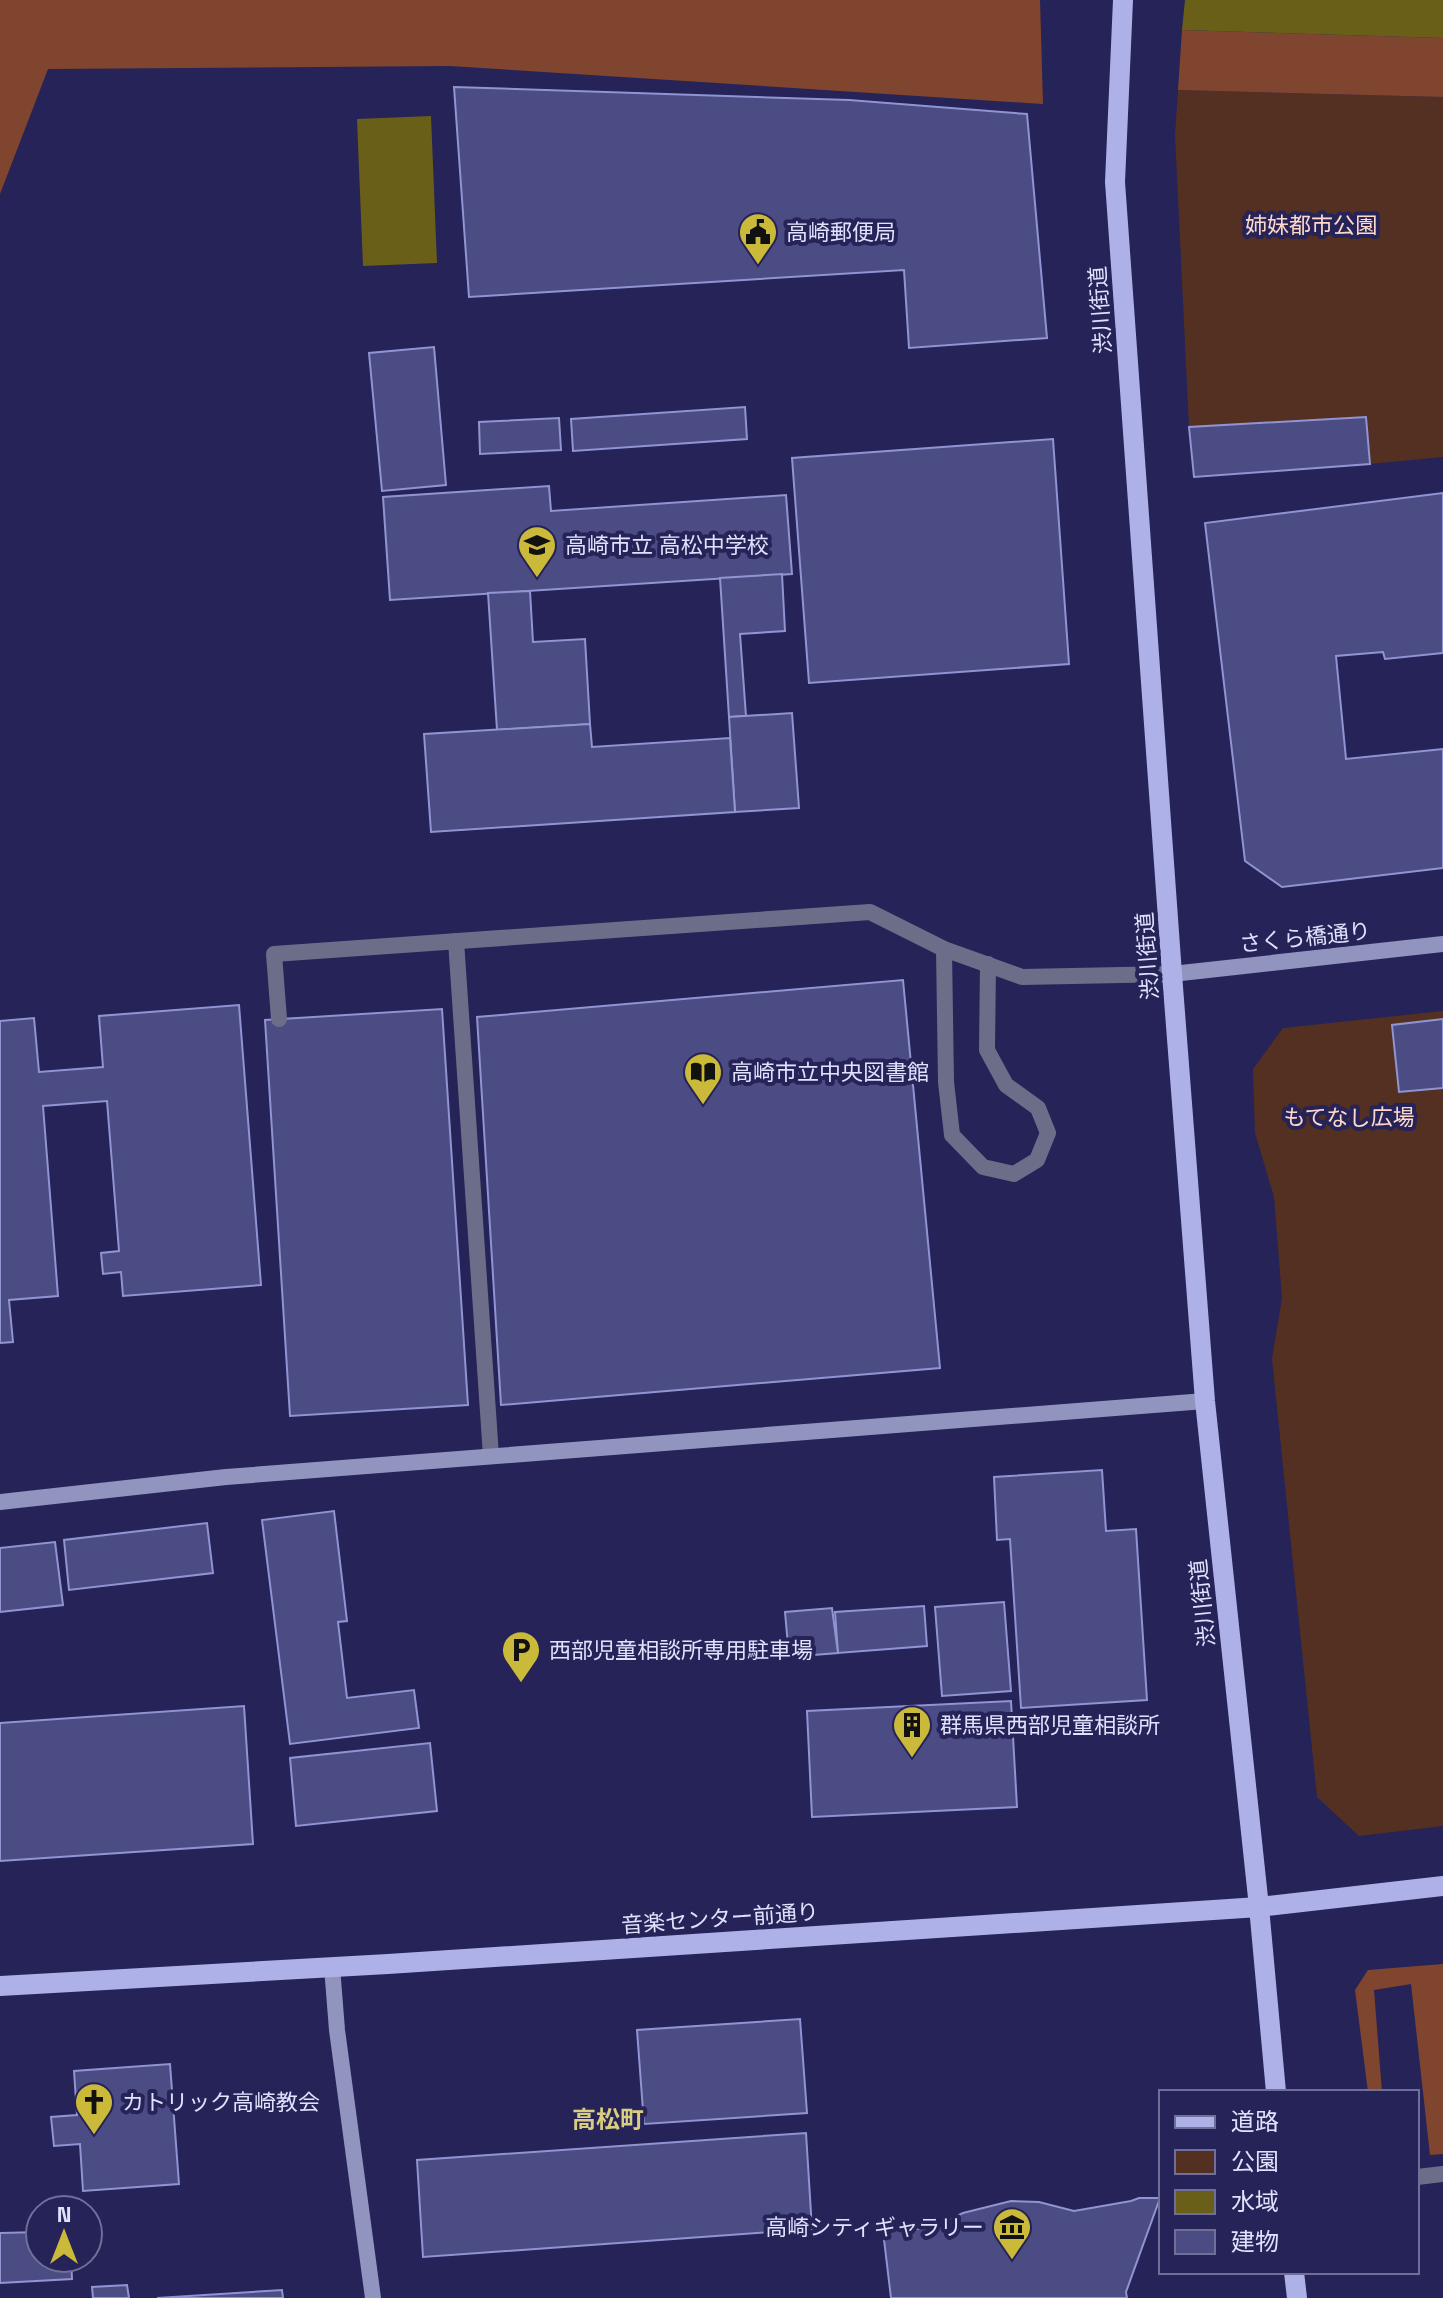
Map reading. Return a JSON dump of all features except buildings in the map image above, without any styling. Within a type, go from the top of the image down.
[{"type":"main road","name":"渋川街道","points":[[1123,0],[1115,182],[1172,974],[1205,1401],[1276,2090]]},
{"type":"main road","name":"音楽センター前通り","points":[[0,1986],[1259,1907],[1443,1886]]},
{"type":"main road","points":[[1294,2274],[1297,2298]]},
{"type":"street","name":"さくら橋通り","points":[[1172,974],[1443,944]]},
{"type":"street","points":[[0,1502],[226,1477],[1205,1401]]},
{"type":"street","points":[[332,1967],[337,2030],[373,2298]]},
{"type":"lane","points":[[279,1019],[274,954],[870,912],[944,949],[1022,977],[1172,974]]},
{"type":"lane","points":[[456,941],[491,1456]]},
{"type":"lane","points":[[944,949],[946,1082],[952,1135],[983,1167],[1014,1174],[1037,1160],[1048,1133],[1038,1108],[1006,1085],[987,1050],[988,964]]},
{"type":"lane","points":[[1419,2177],[1443,2174]]},
{"type":"green space","name":"姉妹都市公園","points":[[1178,90],[1443,97],[1443,457],[1370,464],[1365,417],[1189,427],[1175,135]]},
{"type":"green space","name":"もてなし広場","points":[[1443,1011],[1443,1826],[1359,1836],[1317,1797],[1272,1359],[1282,1298],[1274,1197],[1255,1133],[1253,1069],[1283,1028]]},
{"type":"shaded area","points":[[0,0],[1040,0],[1043,104],[450,66],[48,69],[0,194]]},
{"type":"shaded area","points":[[1182,30],[1443,38],[1443,97],[1178,90]]},
{"type":"shaded area","points":[[1443,1964],[1443,2154],[1430,2155],[1411,1984],[1374,1990],[1382,2090],[1368,2090],[1355,1990],[1368,1970]]},
{"type":"water","points":[[1185,0],[1443,0],[1443,38],[1182,30]]},
{"type":"water","points":[[431,116],[437,263],[363,266],[357,119]]},
{"type":"place","name":"高崎郵便局","points":[[758,266]]},
{"type":"place","name":"高崎市立 高松中学校","points":[[537,579]]},
{"type":"place","name":"高崎市立中央図書館","points":[[703,1106]]},
{"type":"place","name":"西部児童相談所専用駐車場","points":[[521,1684]]},
{"type":"place","name":"群馬県西部児童相談所","points":[[912,1759]]},
{"type":"place","name":"カトリック高崎教会","points":[[94,2136]]},
{"type":"place","name":"高崎シティギャラリー","points":[[1012,2261]]},
{"type":"district","name":"高松町","points":[[608,2120]]}]
